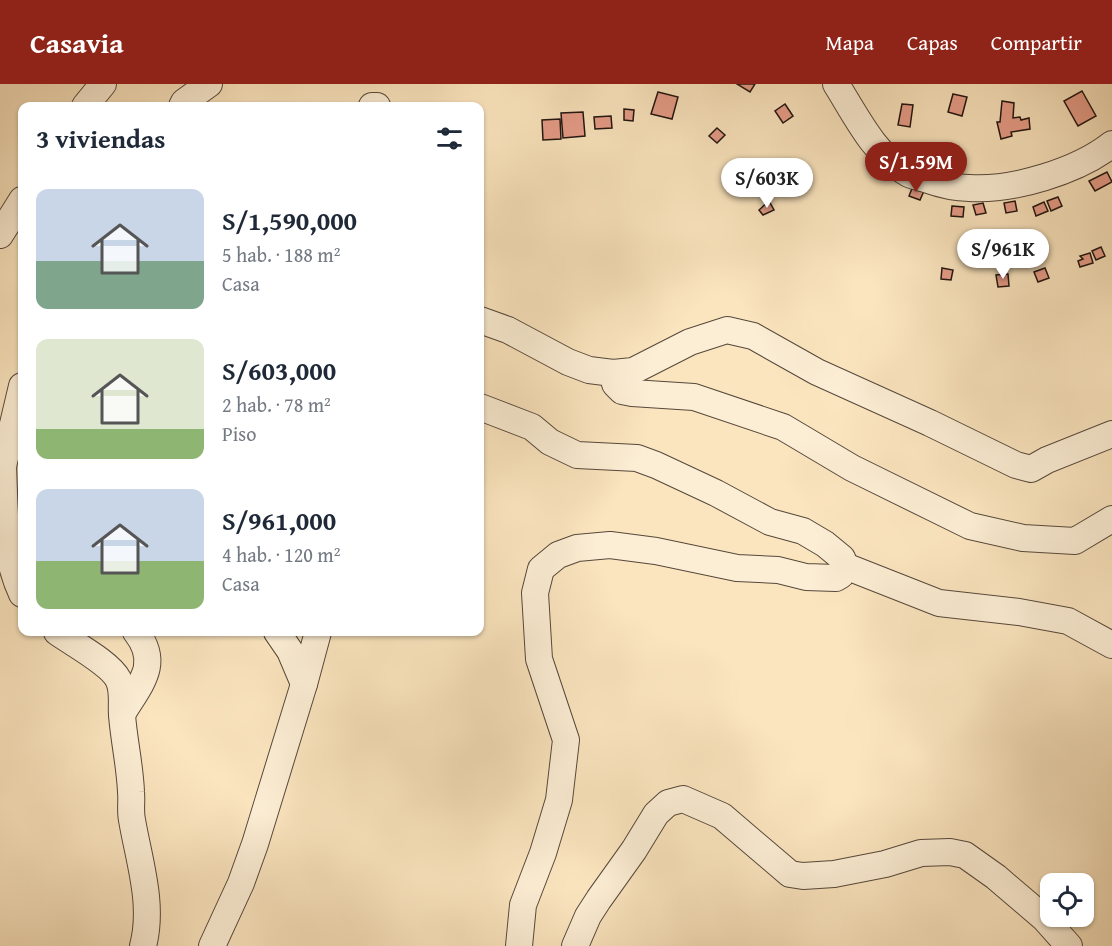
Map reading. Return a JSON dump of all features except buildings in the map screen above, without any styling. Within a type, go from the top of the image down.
[{"type":"street","points":[[88,102],[103,84]]},
{"type":"street","points":[[184,102],[209,84]]},
{"type":"street","points":[[836,84],[869,136],[887,157],[907,174],[944,185],[970,189],[1037,179],[1089,159],[1112,144]]},
{"type":"street","points":[[0,235],[18,206]]},
{"type":"street","points":[[484,321],[508,330],[568,362],[589,370],[613,373],[633,371],[690,342],[727,330],[753,336],[817,372],[1016,465],[1031,469],[1047,460],[1112,434]]},
{"type":"street","points":[[613,373],[615,384],[622,391],[694,397],[783,427],[852,468],[970,526],[1023,538],[1075,541],[1112,519]]},
{"type":"street","points":[[18,403],[2,472],[8,549],[18,585]]},
{"type":"street","points":[[484,409],[532,428],[550,442],[576,455],[637,458],[656,465],[771,522],[802,531],[825,544],[842,558],[845,566],[842,575],[836,578],[806,577],[778,570],[737,568],[656,551],[610,545],[577,548],[558,555],[541,569],[536,593],[538,659],[566,740],[560,801],[523,905],[519,946]]},
{"type":"street","points":[[845,566],[939,603],[1019,612],[1068,621],[1107,637]]},
{"type":"street","points":[[63,636],[103,663],[117,678],[122,693],[122,714],[131,792],[131,818],[138,844],[147,904],[146,937],[143,946]]},
{"type":"street","points":[[122,714],[142,682],[148,665],[148,652],[139,636]]},
{"type":"street","points":[[280,636],[290,651],[304,684]]},
{"type":"street","points":[[212,946],[242,882],[317,636]]},
{"type":"street","points":[[575,946],[588,916],[656,814],[668,803],[683,799],[722,816],[790,874],[803,876],[834,874],[885,864],[921,853],[950,852],[965,855],[996,877],[1044,918],[1070,945]]}]
